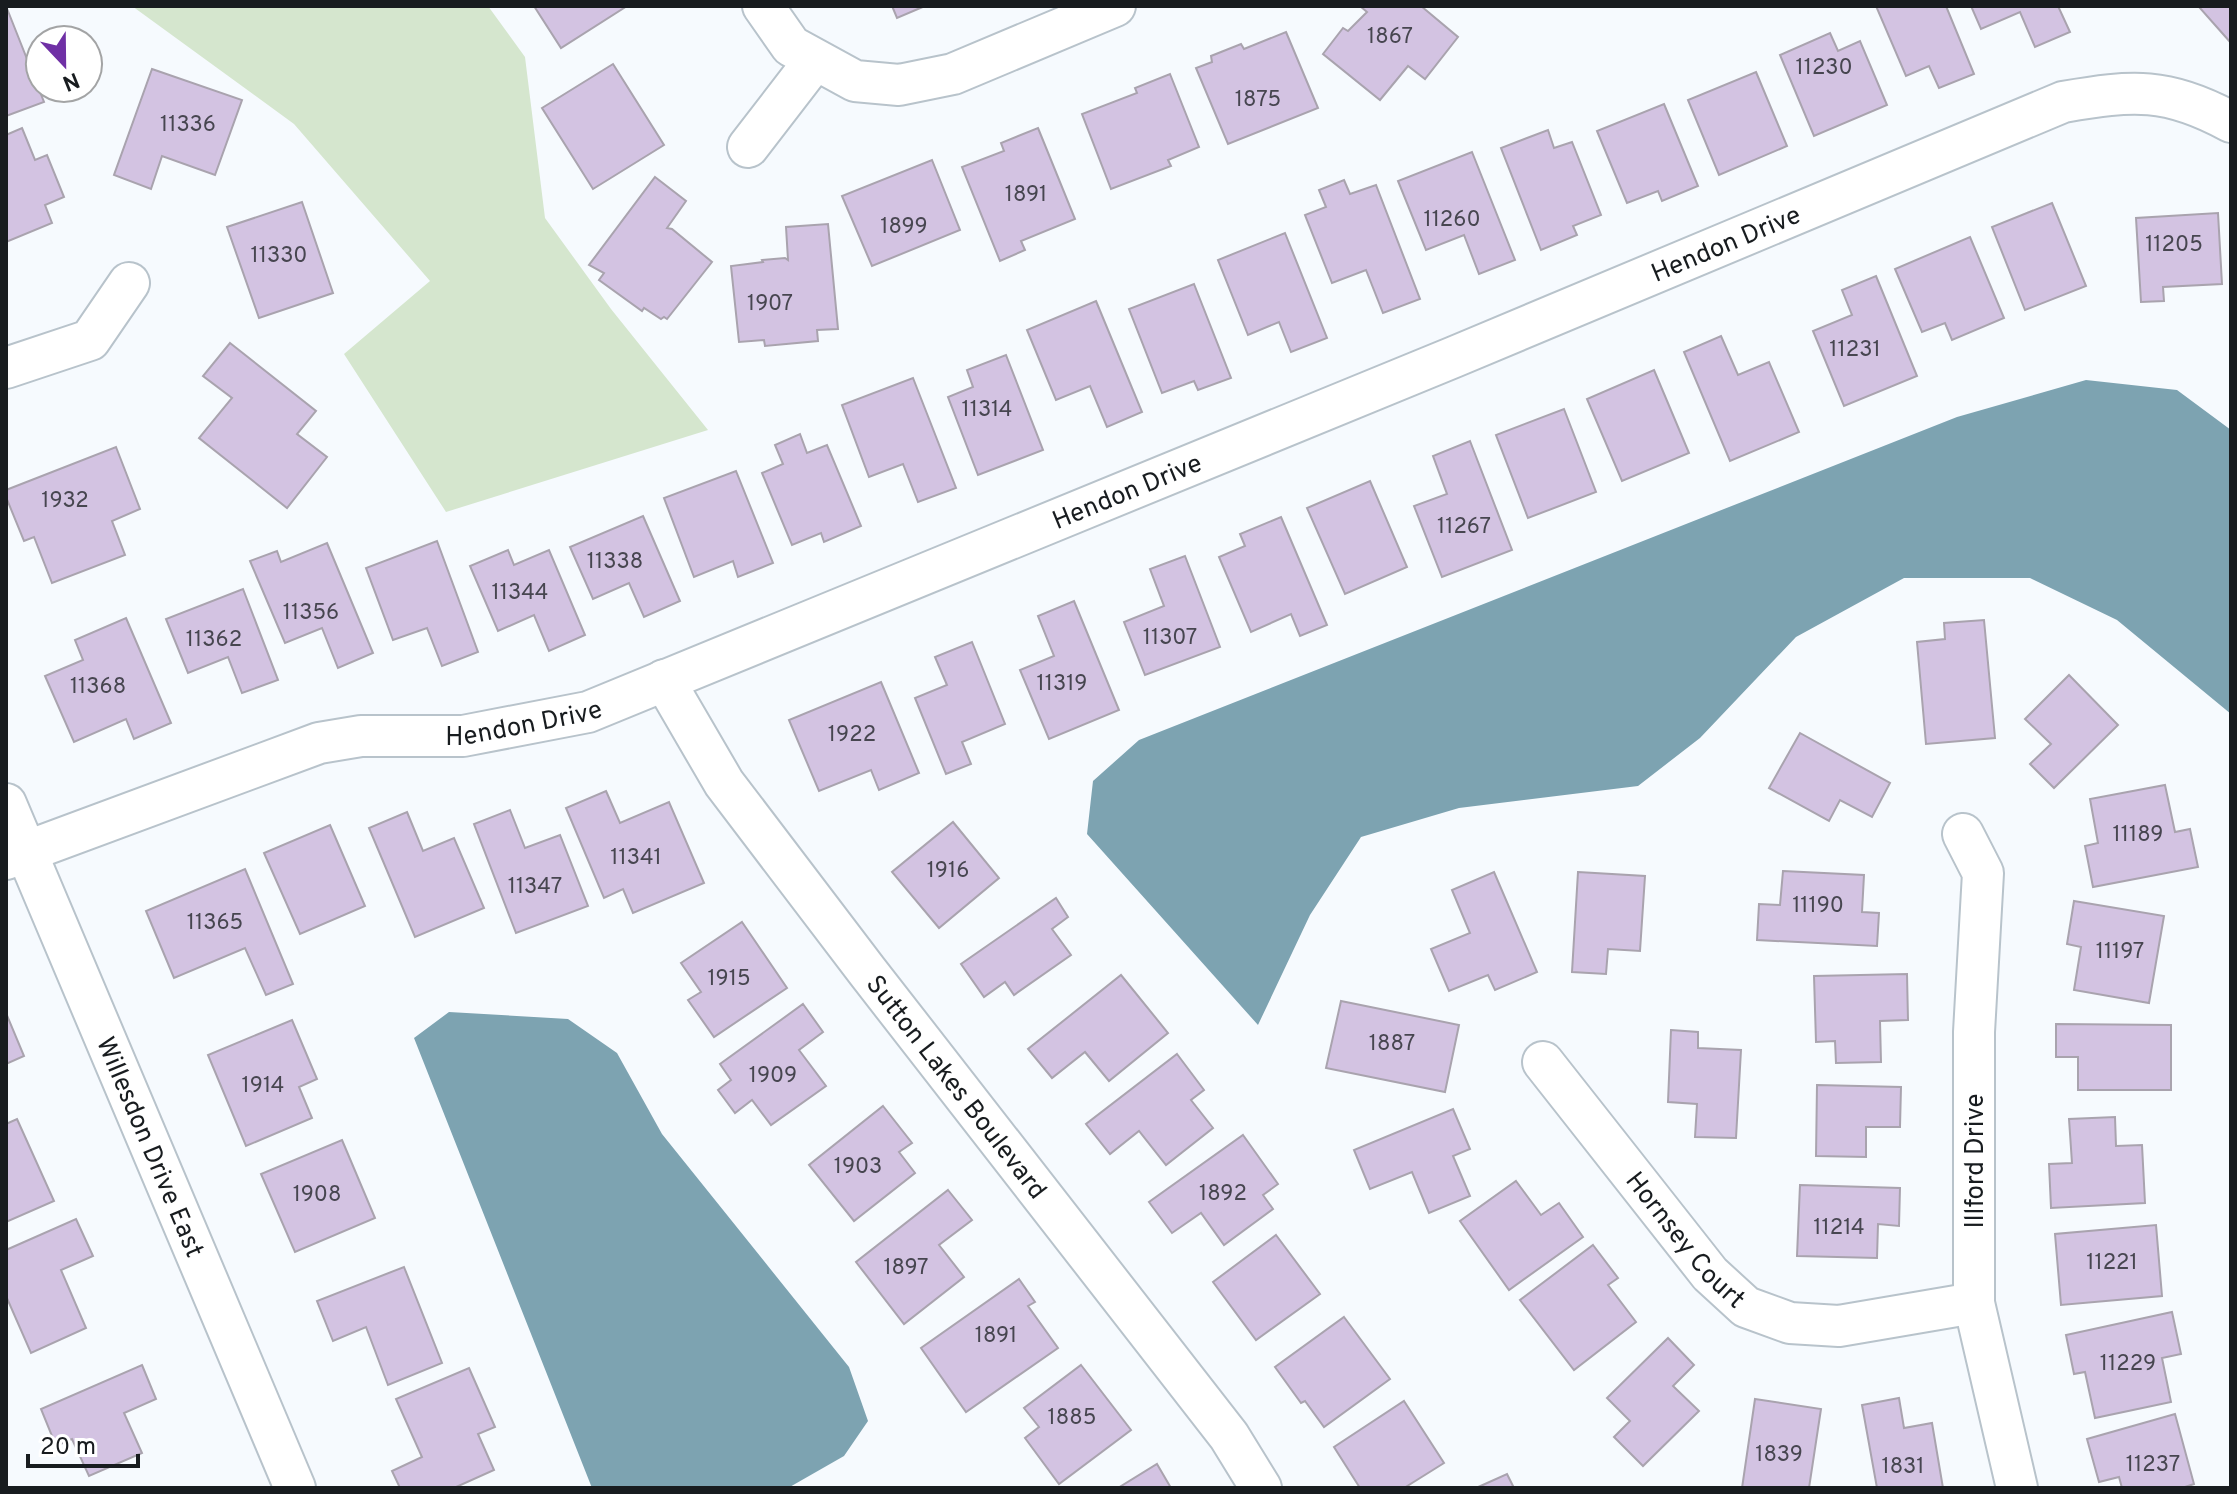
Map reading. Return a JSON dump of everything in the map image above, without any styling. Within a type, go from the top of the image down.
[{"type":"street","points":[[763,6],[791,46],[815,60],[855,81],[899,85],[953,74],[1115,6]]},
{"type":"street","points":[[748,147],[815,60]]},
{"type":"street","name":"Hendon Drive","points":[[16,855],[319,743],[361,736],[463,736],[588,712],[1454,357],[2063,102],[2115,93],[2150,93],[2179,98],[2231,122]]},
{"type":"street","points":[[6,368],[90,340],[129,283]]},
{"type":"street","name":"Sutton Lakes Boulevard","points":[[664,680],[724,783],[1229,1436],[1261,1488]]},
{"type":"street","name":"Willesdon Drive East","points":[[6,804],[16,855],[295,1488]]},
{"type":"street","name":"Illford Drive","points":[[1963,834],[1983,873],[1974,1032],[1974,1303],[2017,1488]]},
{"type":"street","name":"Hornsey Court","points":[[1543,1062],[1710,1274],[1746,1307],[1790,1323],[1839,1326],[1974,1303]]},
{"type":"green space","points":[[132,6],[488,6],[525,57],[545,218],[611,309],[708,430],[446,512],[344,354],[430,281],[294,124]]},
{"type":"water","points":[[2086,380],[2177,390],[2231,430],[2231,714],[2117,620],[2030,578],[1904,578],[1796,637],[1700,738],[1638,786],[1459,808],[1361,837],[1310,915],[1258,1025],[1087,834],[1093,781],[1139,740],[1957,417]]},
{"type":"water","points":[[449,1012],[568,1019],[617,1053],[662,1134],[849,1367],[868,1421],[844,1456],[788,1488],[592,1488],[414,1038]]},
{"type":"building","points":[[6,6],[24,51],[24,104],[39,104],[6,116]]},
{"type":"building","points":[[534,6],[627,6],[561,48]]},
{"type":"building","points":[[892,6],[925,6],[897,18]]},
{"type":"building","points":[[1360,6],[1421,6],[1458,37],[1425,79],[1408,66],[1380,100],[1323,54],[1343,28],[1348,31],[1367,12]]},
{"type":"building","points":[[1876,6],[1946,6],[1974,74],[1939,88],[1929,66],[1906,76]]},
{"type":"building","points":[[1971,6],[2058,6],[2070,32],[2035,47],[2020,12],[1981,29]]},
{"type":"building","points":[[2231,6],[2231,43],[2199,7]]},
{"type":"building","points":[[1286,32],[1318,108],[1228,144],[1196,68],[1212,62],[1211,56],[1241,44],[1244,49]]},
{"type":"building","points":[[1830,33],[1838,51],[1860,41],[1887,105],[1814,136],[1780,55]]},
{"type":"building","points":[[613,64],[664,145],[593,189],[542,108]]},
{"type":"building","points":[[152,69],[242,100],[215,175],[162,156],[151,189],[114,175]]},
{"type":"building","points":[[1756,72],[1787,146],[1719,175],[1688,100]]},
{"type":"building","points":[[1170,74],[1199,147],[1168,160],[1171,166],[1111,189],[1082,114],[1137,93],[1135,88]]},
{"type":"building","points":[[1664,104],[1698,186],[1662,201],[1658,191],[1627,203],[1597,131]]},
{"type":"building","points":[[22,128],[35,160],[47,155],[64,197],[45,205],[52,223],[6,242],[6,135]]},
{"type":"building","points":[[1038,128],[1075,219],[1021,241],[1025,250],[1000,261],[962,167],[1004,151],[1001,143]]},
{"type":"building","points":[[1548,130],[1554,148],[1572,142],[1601,215],[1573,226],[1577,235],[1541,250],[1501,148]]},
{"type":"building","points":[[1472,152],[1515,260],[1479,274],[1464,235],[1426,250],[1398,181]]},
{"type":"building","points":[[932,160],[960,230],[872,266],[842,196]]},
{"type":"building","points":[[655,177],[686,201],[667,228],[712,262],[667,319],[661,319],[644,308],[642,311],[599,280],[604,273],[589,265]]},
{"type":"building","points":[[1344,180],[1350,194],[1376,185],[1420,299],[1383,313],[1366,270],[1332,283],[1305,215],[1326,207],[1319,190]]},
{"type":"building","points":[[302,202],[333,293],[259,318],[227,227]]},
{"type":"building","points":[[2052,203],[2086,286],[2025,310],[1992,227]]},
{"type":"building","points":[[2218,213],[2222,284],[2163,287],[2164,301],[2141,302],[2136,218]]},
{"type":"building","points":[[828,224],[838,329],[817,330],[818,341],[765,346],[764,340],[739,342],[731,266],[762,260],[788,260],[786,227]]},
{"type":"building","points":[[1285,233],[1327,338],[1291,352],[1279,322],[1248,335],[1218,260]]},
{"type":"building","points":[[1970,237],[2004,318],[1952,340],[1945,323],[1922,332],[1895,269]]},
{"type":"building","points":[[1876,276],[1917,376],[1844,406],[1813,331],[1852,315],[1842,290]]},
{"type":"building","points":[[1194,284],[1231,378],[1198,390],[1194,381],[1162,393],[1129,309]]},
{"type":"building","points":[[1096,301],[1142,412],[1107,427],[1090,386],[1056,400],[1027,330]]},
{"type":"building","points":[[1721,336],[1738,375],[1769,362],[1799,432],[1730,461],[1684,352]]},
{"type":"building","points":[[230,343],[316,411],[297,434],[327,457],[287,508],[199,438],[232,398],[203,376]]},
{"type":"building","points":[[1006,355],[1043,450],[978,475],[948,397],[973,387],[967,370]]},
{"type":"building","points":[[1654,370],[1689,453],[1622,481],[1587,399]]},
{"type":"building","points":[[913,378],[956,488],[918,502],[903,464],[869,477],[842,405]]},
{"type":"building","points":[[1564,409],[1596,492],[1528,518],[1496,435]]},
{"type":"building","points":[[800,434],[807,453],[827,445],[861,526],[824,542],[821,533],[792,545],[762,473],[783,464],[775,445]]},
{"type":"building","points":[[1470,441],[1512,550],[1442,577],[1414,506],[1447,494],[1433,456]]},
{"type":"building","points":[[116,447],[140,509],[112,521],[125,555],[52,583],[34,537],[24,541],[6,490]]},
{"type":"building","points":[[736,471],[773,563],[738,577],[733,561],[694,577],[664,498]]},
{"type":"building","points":[[1370,481],[1407,567],[1345,594],[1307,508]]},
{"type":"building","points":[[643,516],[680,601],[644,617],[629,583],[593,599],[570,547]]},
{"type":"building","points":[[1281,517],[1327,625],[1300,636],[1291,614],[1251,632],[1219,557],[1245,546],[1240,534]]},
{"type":"building","points":[[437,541],[478,652],[442,666],[427,628],[393,640],[366,568]]},
{"type":"building","points":[[327,543],[373,653],[338,668],[322,628],[285,643],[250,561],[277,551],[281,562]]},
{"type":"building","points":[[508,550],[514,565],[549,550],[585,635],[549,651],[534,615],[498,631],[470,566]]},
{"type":"building","points":[[1185,556],[1220,647],[1145,675],[1124,622],[1164,606],[1150,569]]},
{"type":"building","points":[[243,589],[278,680],[242,693],[228,657],[188,673],[166,619]]},
{"type":"building","points":[[1074,601],[1119,710],[1049,739],[1020,670],[1054,656],[1038,616]]},
{"type":"building","points":[[126,618],[171,723],[134,739],[126,719],[74,742],[45,676],[83,660],[75,640]]},
{"type":"building","points":[[1984,620],[1995,738],[1926,744],[1917,642],[1945,639],[1944,623]]},
{"type":"building","points":[[972,642],[1005,724],[962,742],[971,764],[946,774],[915,698],[947,685],[935,657]]},
{"type":"building","points":[[2069,675],[2118,725],[2054,788],[2030,764],[2051,744],[2025,719]]},
{"type":"building","points":[[881,682],[919,773],[879,790],[871,770],[819,791],[789,720]]},
{"type":"building","points":[[1800,733],[1890,783],[1872,817],[1840,800],[1829,821],[1769,788]]},
{"type":"building","points":[[2165,785],[2175,832],[2190,829],[2198,867],[2093,887],[2085,846],[2098,843],[2090,799]]},
{"type":"building","points":[[606,791],[620,823],[669,802],[704,883],[633,913],[623,889],[604,898],[566,808]]},
{"type":"building","points":[[510,810],[525,848],[560,835],[588,906],[516,933],[474,824]]},
{"type":"building","points":[[407,812],[423,851],[454,838],[484,908],[415,937],[369,828]]},
{"type":"building","points":[[953,822],[999,878],[939,928],[892,872]]},
{"type":"building","points":[[330,825],[365,906],[300,934],[264,853]]},
{"type":"building","points":[[245,869],[293,984],[266,995],[245,948],[174,978],[146,911]]},
{"type":"building","points":[[1783,871],[1864,875],[1862,912],[1879,913],[1877,946],[1757,940],[1759,904],[1780,905]]},
{"type":"building","points":[[1494,872],[1537,972],[1495,990],[1488,975],[1449,991],[1431,949],[1470,933],[1452,890]]},
{"type":"building","points":[[1578,872],[1645,876],[1640,951],[1608,949],[1606,974],[1572,972]]},
{"type":"building","points":[[1056,898],[1068,917],[1052,929],[1071,955],[1014,995],[1005,982],[984,997],[961,964]]},
{"type":"building","points":[[2074,901],[2164,916],[2149,1003],[2074,990],[2081,947],[2067,944]]},
{"type":"building","points":[[742,922],[787,988],[714,1037],[688,1000],[701,992],[681,963]]},
{"type":"building","points":[[1907,974],[1908,1020],[1880,1021],[1881,1062],[1836,1063],[1835,1041],[1816,1042],[1814,976]]},
{"type":"building","points":[[1121,975],[1168,1033],[1109,1081],[1085,1052],[1052,1078],[1028,1049]]},
{"type":"building","points":[[1341,1001],[1459,1025],[1445,1092],[1326,1068]]},
{"type":"building","points":[[803,1004],[823,1032],[799,1050],[826,1086],[771,1125],[752,1100],[735,1113],[718,1090],[731,1080],[720,1064]]},
{"type":"building","points":[[6,1013],[24,1056],[6,1064]]},
{"type":"building","points":[[292,1020],[317,1079],[299,1087],[312,1118],[246,1146],[208,1055]]},
{"type":"building","points":[[2056,1024],[2171,1025],[2171,1090],[2078,1090],[2078,1057],[2056,1057]]},
{"type":"building","points":[[1671,1030],[1698,1032],[1698,1048],[1741,1050],[1736,1138],[1695,1137],[1697,1104],[1668,1102]]},
{"type":"building","points":[[1177,1054],[1204,1090],[1191,1100],[1213,1128],[1166,1165],[1139,1131],[1110,1154],[1086,1124]]},
{"type":"building","points":[[1817,1085],[1901,1087],[1900,1127],[1866,1127],[1866,1157],[1816,1156]]},
{"type":"building","points":[[883,1106],[912,1143],[899,1152],[915,1173],[854,1221],[809,1165]]},
{"type":"building","points":[[1453,1109],[1470,1149],[1453,1156],[1470,1196],[1429,1213],[1412,1172],[1370,1189],[1354,1150]]},
{"type":"building","points":[[2115,1117],[2116,1146],[2142,1145],[2145,1203],[2051,1208],[2049,1164],[2072,1163],[2069,1119]]},
{"type":"building","points":[[17,1119],[54,1201],[6,1222],[6,1124]]},
{"type":"building","points":[[1243,1135],[1278,1184],[1263,1195],[1273,1209],[1224,1245],[1201,1213],[1172,1233],[1149,1202]]},
{"type":"building","points":[[342,1140],[375,1218],[295,1252],[261,1174]]},
{"type":"building","points":[[1516,1181],[1541,1215],[1559,1203],[1583,1237],[1509,1290],[1460,1221]]},
{"type":"building","points":[[1800,1185],[1900,1188],[1899,1226],[1878,1224],[1877,1258],[1797,1256]]},
{"type":"building","points":[[948,1190],[972,1220],[939,1245],[964,1277],[904,1324],[856,1262]]},
{"type":"building","points":[[76,1219],[93,1256],[61,1270],[86,1328],[31,1353],[6,1296],[6,1250]]},
{"type":"building","points":[[2156,1225],[2162,1296],[2061,1305],[2055,1234]]},
{"type":"building","points":[[1276,1235],[1320,1294],[1256,1340],[1213,1282]]},
{"type":"building","points":[[1593,1245],[1618,1278],[1608,1285],[1636,1322],[1574,1370],[1520,1300]]},
{"type":"building","points":[[404,1267],[442,1363],[388,1385],[366,1327],[333,1341],[317,1301]]},
{"type":"building","points":[[1019,1279],[1035,1302],[1028,1306],[1058,1348],[966,1412],[921,1348]]},
{"type":"building","points":[[2172,1312],[2181,1354],[2162,1358],[2171,1402],[2095,1418],[2085,1372],[2074,1374],[2066,1335]]},
{"type":"building","points":[[1344,1317],[1390,1379],[1324,1427],[1305,1401],[1301,1403],[1275,1367]]},
{"type":"building","points":[[1668,1338],[1694,1365],[1673,1386],[1699,1411],[1643,1466],[1614,1437],[1630,1421],[1607,1398]]},
{"type":"building","points":[[142,1365],[156,1399],[124,1413],[142,1453],[89,1476],[72,1439],[56,1446],[41,1409]]},
{"type":"building","points":[[1081,1365],[1131,1430],[1059,1484],[1025,1438],[1039,1427],[1024,1408]]},
{"type":"building","points":[[469,1368],[495,1427],[478,1434],[494,1470],[454,1488],[400,1488],[392,1471],[422,1457],[396,1399]]},
{"type":"building","points":[[1899,1398],[1904,1428],[1932,1423],[1943,1488],[1877,1488],[1862,1405]]},
{"type":"building","points":[[1755,1399],[1821,1409],[1809,1488],[1742,1488]]},
{"type":"building","points":[[1404,1401],[1444,1463],[1404,1488],[1360,1488],[1334,1447]]},
{"type":"building","points":[[2175,1414],[2194,1484],[2182,1488],[2122,1488],[2119,1477],[2099,1482],[2087,1439]]},
{"type":"building","points":[[1157,1464],[1171,1488],[1118,1488]]},
{"type":"building","points":[[1507,1474],[1514,1488],[1476,1488]]}]
